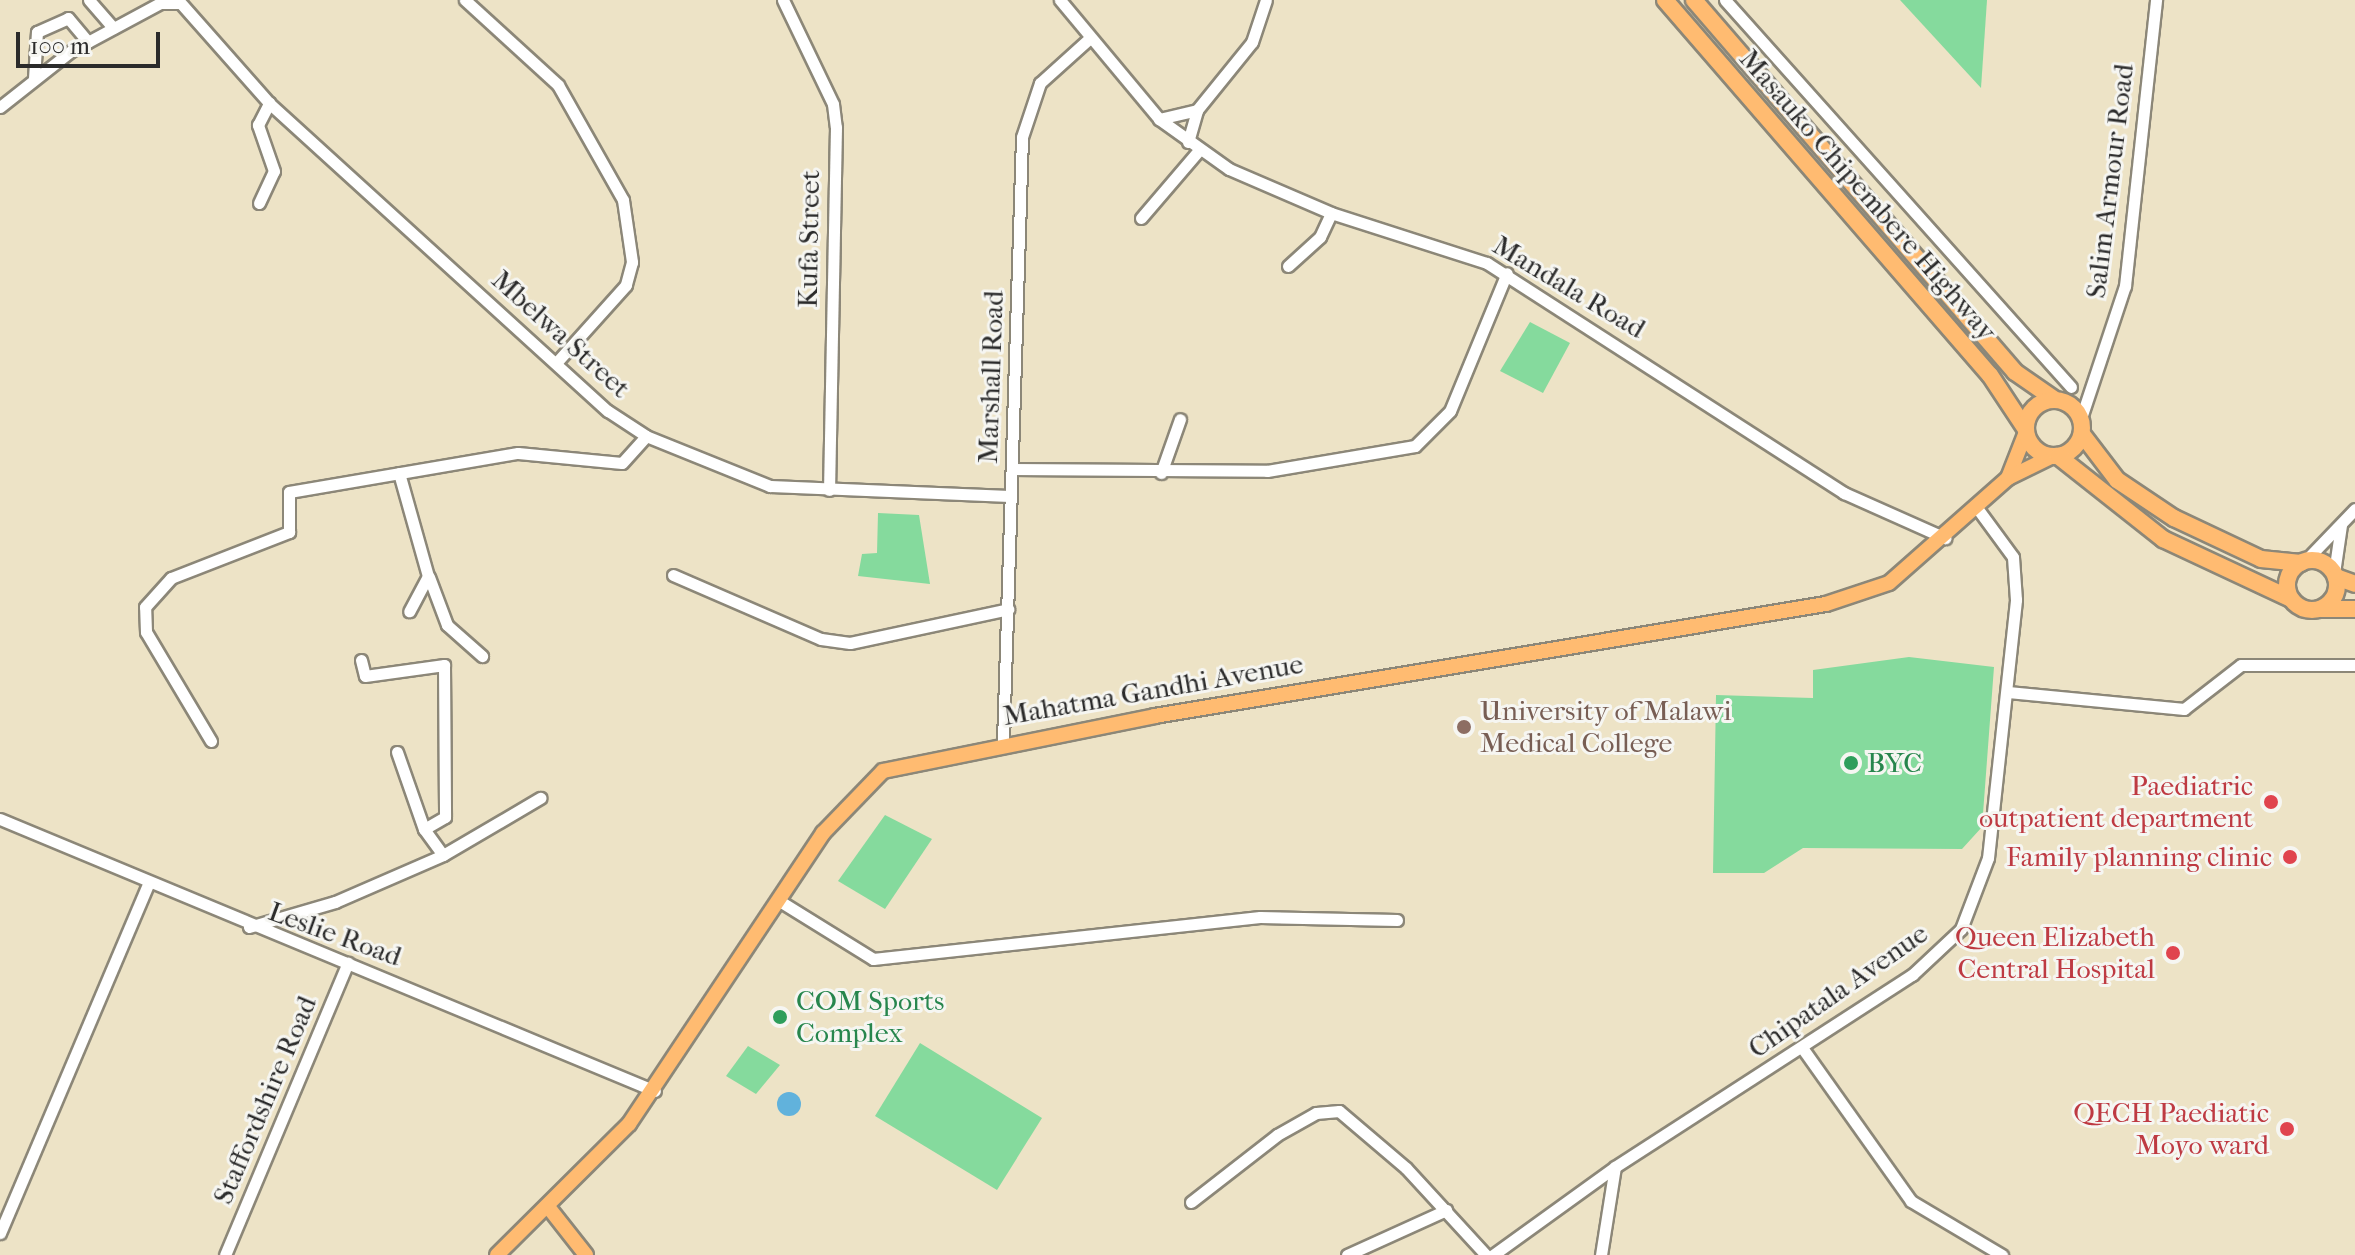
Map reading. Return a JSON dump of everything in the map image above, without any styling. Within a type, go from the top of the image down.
[{"type":"highway","name":"Masauko Chipembere Highway","points":[[1665,0],[1990,375],[2025,430]]},
{"type":"highway","name":"Masauko Chipembere Highway","points":[[1694,0],[2015,372],[2056,400]]},
{"type":"highway","points":[[2355,584],[2303,562],[2261,559],[2162,511],[2102,466],[2081,426],[2056,400],[2030,411],[2025,430],[2038,452],[2056,456],[2163,539],[2291,599],[2320,609],[2355,609]]},
{"type":"highway","points":[[2056,456],[2081,426]]},
{"type":"highway","points":[[2291,599],[2289,575],[2303,562]]},
{"type":"highway","points":[[2320,609],[2333,600],[2335,575]]},
{"type":"main road","name":"Mahatma Gandhi Avenue","points":[[2008,478],[2025,430]]},
{"type":"main road","name":"Mahatma Gandhi Avenue","points":[[497,1255],[549,1208],[655,1091],[778,900],[866,781],[910,761],[1003,742],[1826,604],[1889,583],[1946,538],[2008,478],[2056,456]]},
{"type":"main road","points":[[549,1208],[586,1255]]},
{"type":"street","points":[[89,0],[113,28]]},
{"type":"street","points":[[465,0],[558,85],[623,200],[632,262],[626,285],[556,363]]},
{"type":"street","name":"Kufa Street","points":[[783,0],[828,92],[836,127],[829,490]]},
{"type":"street","name":"Mandala Road","points":[[1060,0],[1159,119],[1199,150],[1331,213],[1507,273],[1844,493],[1946,538]]},
{"type":"street","points":[[1188,142],[1197,110],[1242,59],[1266,0]]},
{"type":"street","points":[[1725,0],[1921,223],[2071,387]]},
{"type":"street","name":"Salim Armour Road","points":[[2081,426],[2097,364],[2125,286],[2156,0]]},
{"type":"street","points":[[0,107],[34,78],[88,42],[160,3],[178,1]]},
{"type":"street","name":"Mbelwa Street","points":[[178,1],[269,103],[556,363],[646,436],[751,482],[829,490],[1010,496]]},
{"type":"street","points":[[34,78],[37,32],[68,18],[88,42]]},
{"type":"street","name":"Marshall Road","points":[[1003,742],[1022,137],[1040,83],[1090,38]]},
{"type":"street","points":[[259,203],[274,171],[258,125],[269,103]]},
{"type":"street","points":[[1159,119],[1197,110]]},
{"type":"street","points":[[1141,218],[1199,150]]},
{"type":"street","points":[[1288,266],[1320,237],[1331,213]]},
{"type":"street","points":[[1902,241],[1921,223]]},
{"type":"street","points":[[1012,469],[1161,473],[1267,471],[1415,446],[1450,411],[1507,273]]},
{"type":"street","name":"Salim Armour Road","points":[[2056,400],[2097,364]]},
{"type":"street","points":[[1161,473],[1180,419]]},
{"type":"street","points":[[211,741],[146,632],[152,595],[171,578],[289,532],[288,498],[299,487],[518,453],[622,463],[646,436]]},
{"type":"street","points":[[399,473],[428,576],[447,625],[482,656]]},
{"type":"street","name":"Chipatala Avenue","points":[[1493,1255],[1615,1167],[1803,1049],[1912,975],[1961,929],[1988,858],[2008,692],[2016,576],[2004,538],[1977,508]]},
{"type":"street","points":[[2303,562],[2355,509]]},
{"type":"street","points":[[2335,575],[2342,524]]},
{"type":"street","points":[[673,575],[821,639],[850,643],[1008,609]]},
{"type":"street","points":[[409,611],[428,576]]},
{"type":"street","points":[[361,660],[365,676],[444,665],[445,817],[424,829]]},
{"type":"street","points":[[2008,692],[2184,709],[2230,670],[2252,662],[2355,665]]},
{"type":"street","points":[[397,752],[424,829],[443,855]]},
{"type":"street","points":[[249,927],[335,902],[443,855],[540,798]]},
{"type":"street","name":"Leslie Road","points":[[0,819],[249,927],[348,963],[655,1091]]},
{"type":"street","points":[[0,1233],[148,885]]},
{"type":"street","points":[[778,900],[873,959],[1221,920],[1397,920]]},
{"type":"street","name":"Staffordshire Road","points":[[225,1255],[348,963]]},
{"type":"street","points":[[1803,1049],[1911,1201],[2002,1255]]},
{"type":"street","points":[[1191,1202],[1247,1155],[1328,1110],[1356,1120],[1446,1210],[1486,1255]]},
{"type":"street","points":[[1601,1255],[1615,1167]]},
{"type":"street","points":[[1347,1255],[1446,1210]]},
{"type":"green space","points":[[1900,0],[1987,0],[1981,88]]},
{"type":"green space","points":[[1530,322],[1570,343],[1543,393],[1500,371]]},
{"type":"green space","points":[[878,513],[919,515],[930,584],[858,576],[862,554],[877,553]]},
{"type":"green space","name":"BYC","points":[[1909,657],[1994,667],[1982,827],[1962,849],[1803,848],[1764,873],[1713,873],[1716,695],[1813,698],[1813,670]]},
{"type":"green space","points":[[885,815],[932,839],[885,909],[838,881]]},
{"type":"green space","points":[[920,1043],[1042,1118],[997,1190],[875,1116]]},
{"type":"green space","points":[[748,1046],[780,1065],[756,1094],[726,1076]]},
{"type":"water","points":[[789,1092],[798,1095],[801,1104],[798,1113],[789,1116],[780,1113],[777,1104],[780,1095]]},
{"type":"place","name":"University of Malawi Medical College","points":[[1464,727]]},
{"type":"place","name":"BYC","points":[[1851,763]]},
{"type":"place","name":"Paediatric outpatient department","points":[[2271,802]]},
{"type":"place","name":"Family planning clinic","points":[[2290,857]]},
{"type":"place","name":"Queen Elizabeth Central Hospital","points":[[2173,953]]},
{"type":"place","name":"COM Sports Complex","points":[[780,1017]]},
{"type":"place","name":"QECH Paediatic Moyo ward","points":[[2287,1129]]}]
